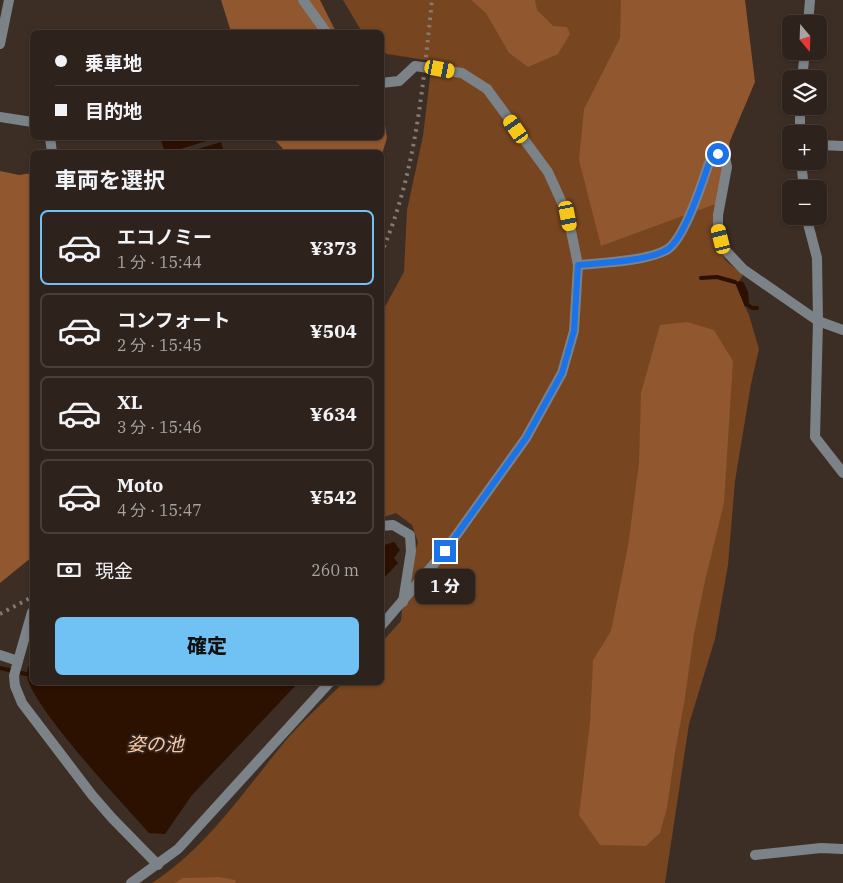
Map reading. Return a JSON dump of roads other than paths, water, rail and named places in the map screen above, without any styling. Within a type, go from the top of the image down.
[{"type":"street","points":[[0,44],[2,22],[9,0]]},
{"type":"street","points":[[303,0],[325,30]]},
{"type":"street","points":[[809,15],[810,0]]},
{"type":"street","points":[[384,83],[399,81],[415,66],[462,73],[487,89],[548,172],[568,216],[578,265],[574,331],[562,373],[544,407],[526,438],[451,543],[403,603],[384,623]]},
{"type":"street","points":[[0,116],[30,122]]},
{"type":"street","points":[[827,145],[843,146]]},
{"type":"street","points":[[578,265],[648,256],[669,248],[676,241],[687,220],[712,157],[718,154],[725,157],[727,167],[718,215],[720,233],[727,252],[743,269],[818,321],[843,330]]},
{"type":"street","points":[[808,225],[817,258],[818,321],[815,437],[843,473]]},
{"type":"street","points":[[384,526],[393,526],[410,535],[412,551],[403,603]]},
{"type":"street","points":[[30,619],[14,676],[15,686],[22,703],[92,795],[158,864]]},
{"type":"street","points":[[0,655],[18,661]]},
{"type":"street","points":[[131,883],[178,849],[327,685]]},
{"type":"street","points":[[755,855],[821,848],[843,848]]},
{"type":"water","points":[[161,140],[210,140],[177,150],[164,150]]},
{"type":"water","points":[[221,142],[223,150],[195,150]]},
{"type":"water","points":[[741,281],[748,292],[749,304],[745,307],[735,282]]},
{"type":"water","points":[[394,542],[400,550],[394,558],[398,563],[384,578],[384,545]]},
{"type":"water","name":"姿の池","points":[[30,663],[30,683],[27,675]]},
{"type":"water","name":"姿の池","points":[[31,685],[296,685],[192,795],[165,834],[149,833],[60,731]]},
{"type":"waterway","points":[[701,278],[717,277],[735,282]]},
{"type":"waterway","points":[[748,305],[752,308],[757,308]]},
{"type":"waterway","points":[[0,668],[26,674]]},
{"type":"railway","points":[[384,246],[393,223],[410,161],[421,97],[432,0]]},
{"type":"railway","points":[[0,614],[30,598]]}]
